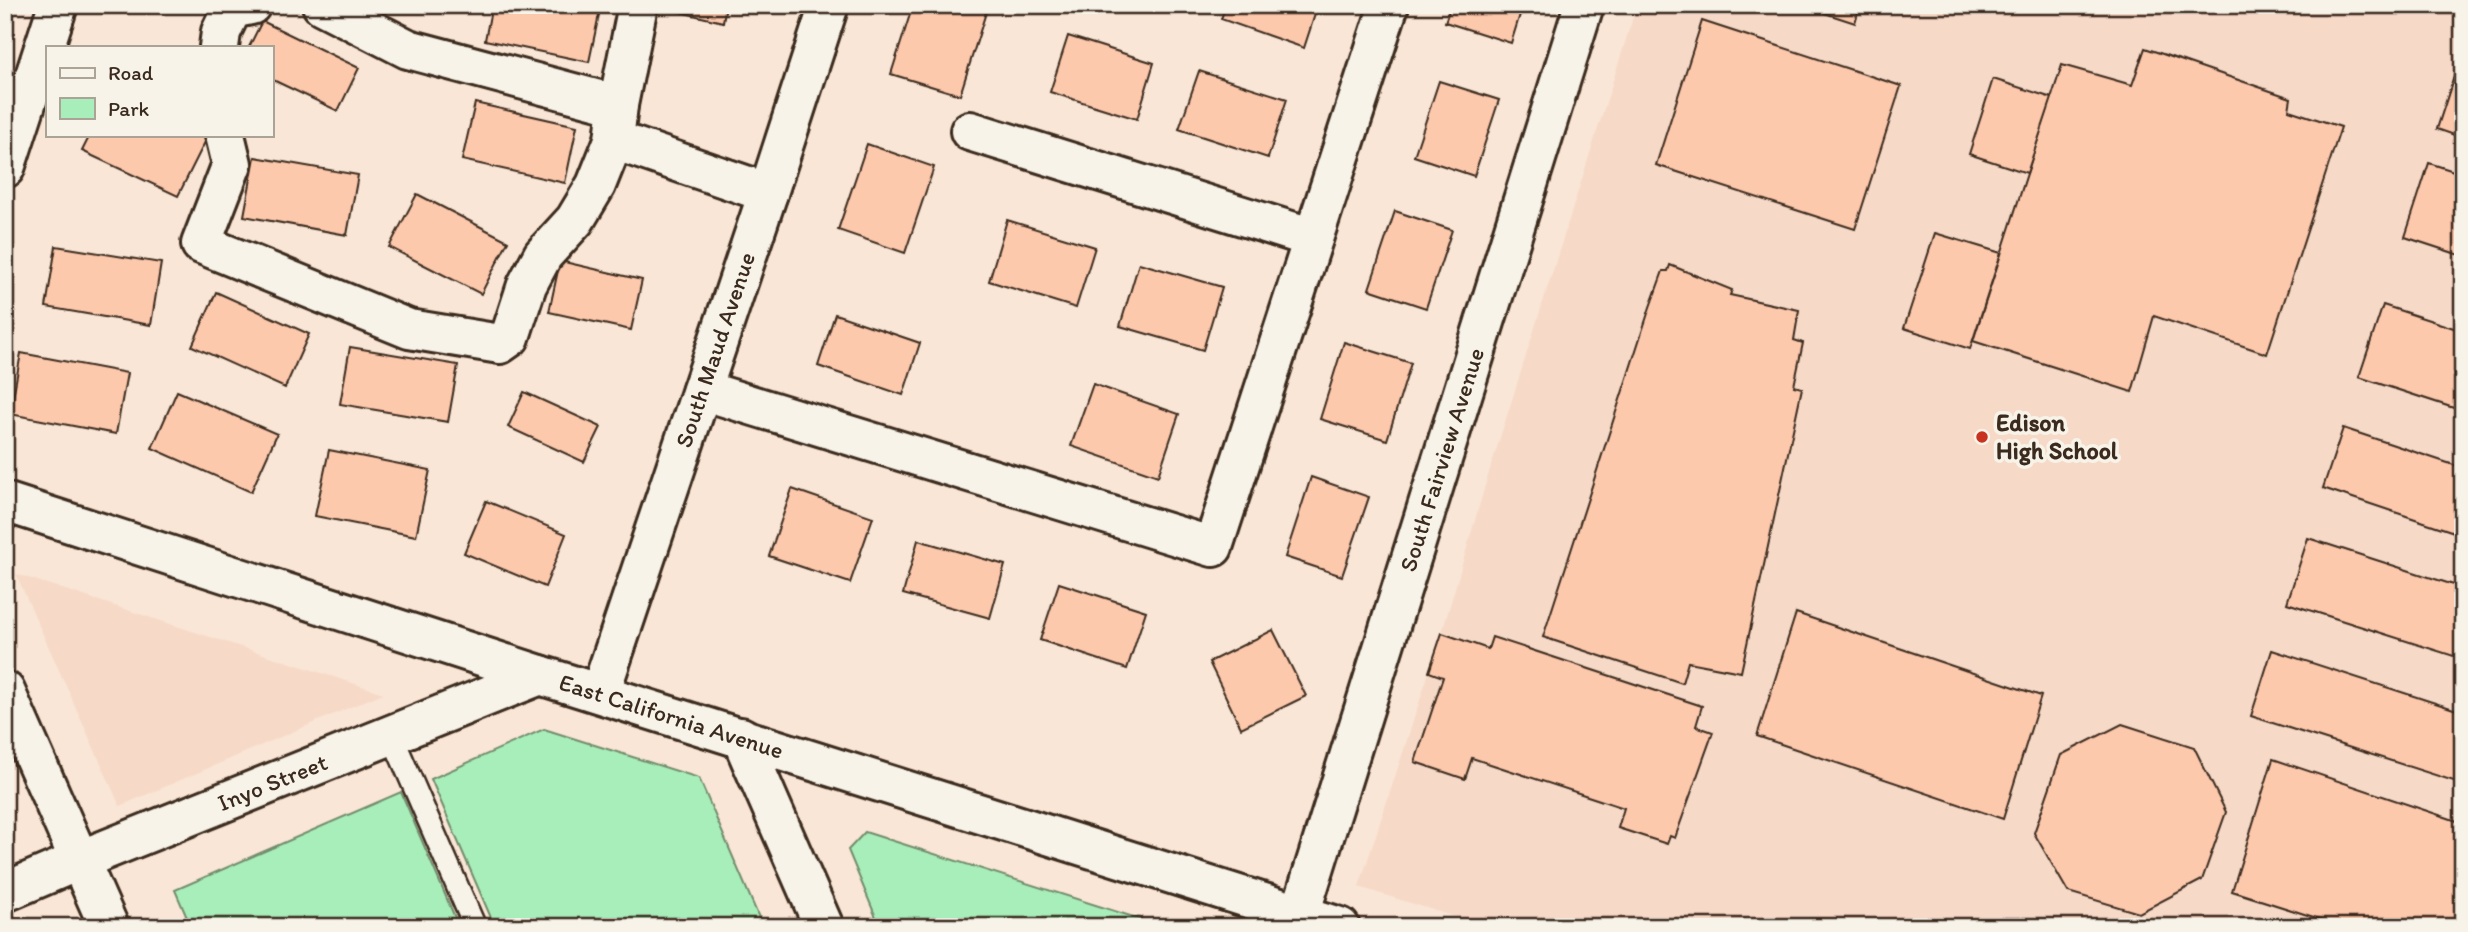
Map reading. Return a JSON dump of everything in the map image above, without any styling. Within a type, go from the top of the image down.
[{"type":"street","points":[[5,168],[15,103],[58,5]]},
{"type":"street","points":[[219,46],[221,32],[232,9],[251,5]]},
{"type":"street","points":[[322,5],[408,49],[616,123],[768,193]]},
{"type":"street","points":[[225,136],[232,164],[201,244],[409,329],[500,344],[510,337],[527,285],[543,255],[575,220],[596,185],[616,123],[638,5]]},
{"type":"street","name":"South Maud Avenue","points":[[600,693],[829,5]]},
{"type":"street","points":[[702,390],[1213,547],[1388,5]]},
{"type":"street","name":"South Fairview Avenue","points":[[1300,914],[1584,5]]},
{"type":"street","points":[[970,131],[1313,238]]},
{"type":"street","name":"East California Avenue","points":[[5,502],[1340,927]]},
{"type":"street","name":"Inyo Street","points":[[5,892],[540,674]]},
{"type":"street","points":[[5,691],[109,927]]},
{"type":"street","points":[[741,737],[824,927]]},
{"type":"lane","points":[[392,736],[475,927]]},
{"type":"shaded area","name":"Edison High School","points":[[1637,5],[2463,5],[2463,927],[1488,927],[1359,887],[1442,633],[1488,476]]},
{"type":"shaded area","points":[[16,574],[383,693],[120,806]]},
{"type":"green space","points":[[544,729],[699,778],[763,927],[495,927],[431,779]]},
{"type":"green space","points":[[401,792],[459,927],[191,927],[175,890]]},
{"type":"green space","points":[[865,832],[1165,927],[880,927],[848,850]]},
{"type":"building","points":[[492,5],[601,5],[589,62],[485,40]]},
{"type":"building","points":[[658,5],[726,5],[723,22]]},
{"type":"building","points":[[913,5],[976,5],[987,9],[960,95],[891,74]]},
{"type":"building","points":[[1226,5],[1318,5],[1304,48],[1221,19]]},
{"type":"building","points":[[1451,5],[1523,5],[1511,43],[1445,22]]},
{"type":"building","points":[[1800,5],[1860,5],[1855,23]]},
{"type":"building","points":[[262,21],[359,68],[338,111],[273,80],[273,46],[250,46]]},
{"type":"building","points":[[1702,21],[1901,86],[1855,229],[1656,165]]},
{"type":"building","points":[[1068,36],[1154,63],[1137,119],[1050,92]]},
{"type":"building","points":[[2145,48],[2291,98],[2289,110],[2341,127],[2267,354],[2154,316],[2132,392],[1973,341],[2062,65],[2132,85]]},
{"type":"building","points":[[2460,58],[2463,59],[2463,138],[2437,129]]},
{"type":"building","points":[[1199,71],[1287,99],[1268,158],[1179,129]]},
{"type":"building","points":[[1993,79],[2052,98],[2027,173],[1969,154]]},
{"type":"building","points":[[1439,81],[1499,100],[1474,176],[1414,156]]},
{"type":"building","points":[[475,103],[577,126],[565,183],[462,160]]},
{"type":"building","points":[[90,136],[207,138],[178,196],[82,151]]},
{"type":"building","points":[[867,144],[934,167],[905,253],[838,230]]},
{"type":"building","points":[[255,157],[358,175],[347,235],[244,216]]},
{"type":"building","points":[[2429,163],[2463,174],[2463,256],[2405,237]]},
{"type":"building","points":[[417,194],[508,241],[481,294],[389,247]]},
{"type":"building","points":[[1395,211],[1452,230],[1426,308],[1369,289]]},
{"type":"building","points":[[1007,220],[1095,247],[1076,308],[989,281]]},
{"type":"building","points":[[1935,233],[2001,253],[1970,349],[1904,328]]},
{"type":"building","points":[[56,246],[161,263],[151,325],[46,307]]},
{"type":"building","points":[[560,261],[642,280],[631,330],[549,312]]},
{"type":"building","points":[[1139,263],[1222,287],[1203,350],[1120,326]]},
{"type":"building","points":[[1670,265],[1732,290],[1730,295],[1799,310],[1794,340],[1803,343],[1794,386],[1802,388],[1741,672],[1688,662],[1682,683],[1543,637],[1650,307],[1663,271],[1668,271]]},
{"type":"building","points":[[216,292],[309,334],[285,388],[192,346]]},
{"type":"building","points":[[2383,305],[2463,331],[2463,411],[2359,377]]},
{"type":"building","points":[[835,314],[920,343],[903,395],[818,366]]},
{"type":"building","points":[[1344,342],[1411,363],[1387,440],[1320,419]]},
{"type":"building","points":[[350,347],[458,365],[448,422],[340,404]]},
{"type":"building","points":[[21,353],[127,373],[116,434],[10,414]]},
{"type":"building","points":[[1093,384],[1179,414],[1158,476],[1071,446]]},
{"type":"building","points":[[177,391],[277,434],[251,492],[152,448]]},
{"type":"building","points":[[524,392],[601,427],[584,462],[508,427]]},
{"type":"building","points":[[2343,428],[2463,468],[2463,535],[2323,488]]},
{"type":"building","points":[[329,450],[430,470],[416,536],[315,516]]},
{"type":"building","points":[[1311,477],[1369,497],[1342,576],[1285,557]]},
{"type":"building","points":[[792,489],[873,517],[850,583],[769,556]]},
{"type":"building","points":[[486,501],[566,534],[545,587],[464,553]]},
{"type":"building","points":[[2308,538],[2463,588],[2463,659],[2287,603]]},
{"type":"building","points":[[918,540],[1005,565],[990,618],[903,594]]},
{"type":"building","points":[[1059,583],[1146,611],[1127,669],[1040,640]]},
{"type":"building","points":[[1796,613],[2041,696],[2003,819],[1757,736]]},
{"type":"building","points":[[1273,630],[1306,696],[1241,728],[1209,662]]},
{"type":"building","points":[[1442,633],[1488,649],[1492,637],[1702,706],[1696,726],[1713,732],[1675,838],[1670,836],[1667,844],[1618,828],[1624,808],[1472,758],[1465,779],[1415,762],[1443,677],[1429,672]]},
{"type":"building","points":[[2272,650],[2463,712],[2463,784],[2251,716]]},
{"type":"building","points":[[2122,724],[2194,747],[2226,812],[2202,880],[2139,913],[2068,892],[2034,833],[2061,755]]},
{"type":"building","points":[[2273,759],[2463,823],[2463,927],[2345,927],[2232,891]]},
{"type":"place","name":"Edison High School","points":[[1982,437]]}]
